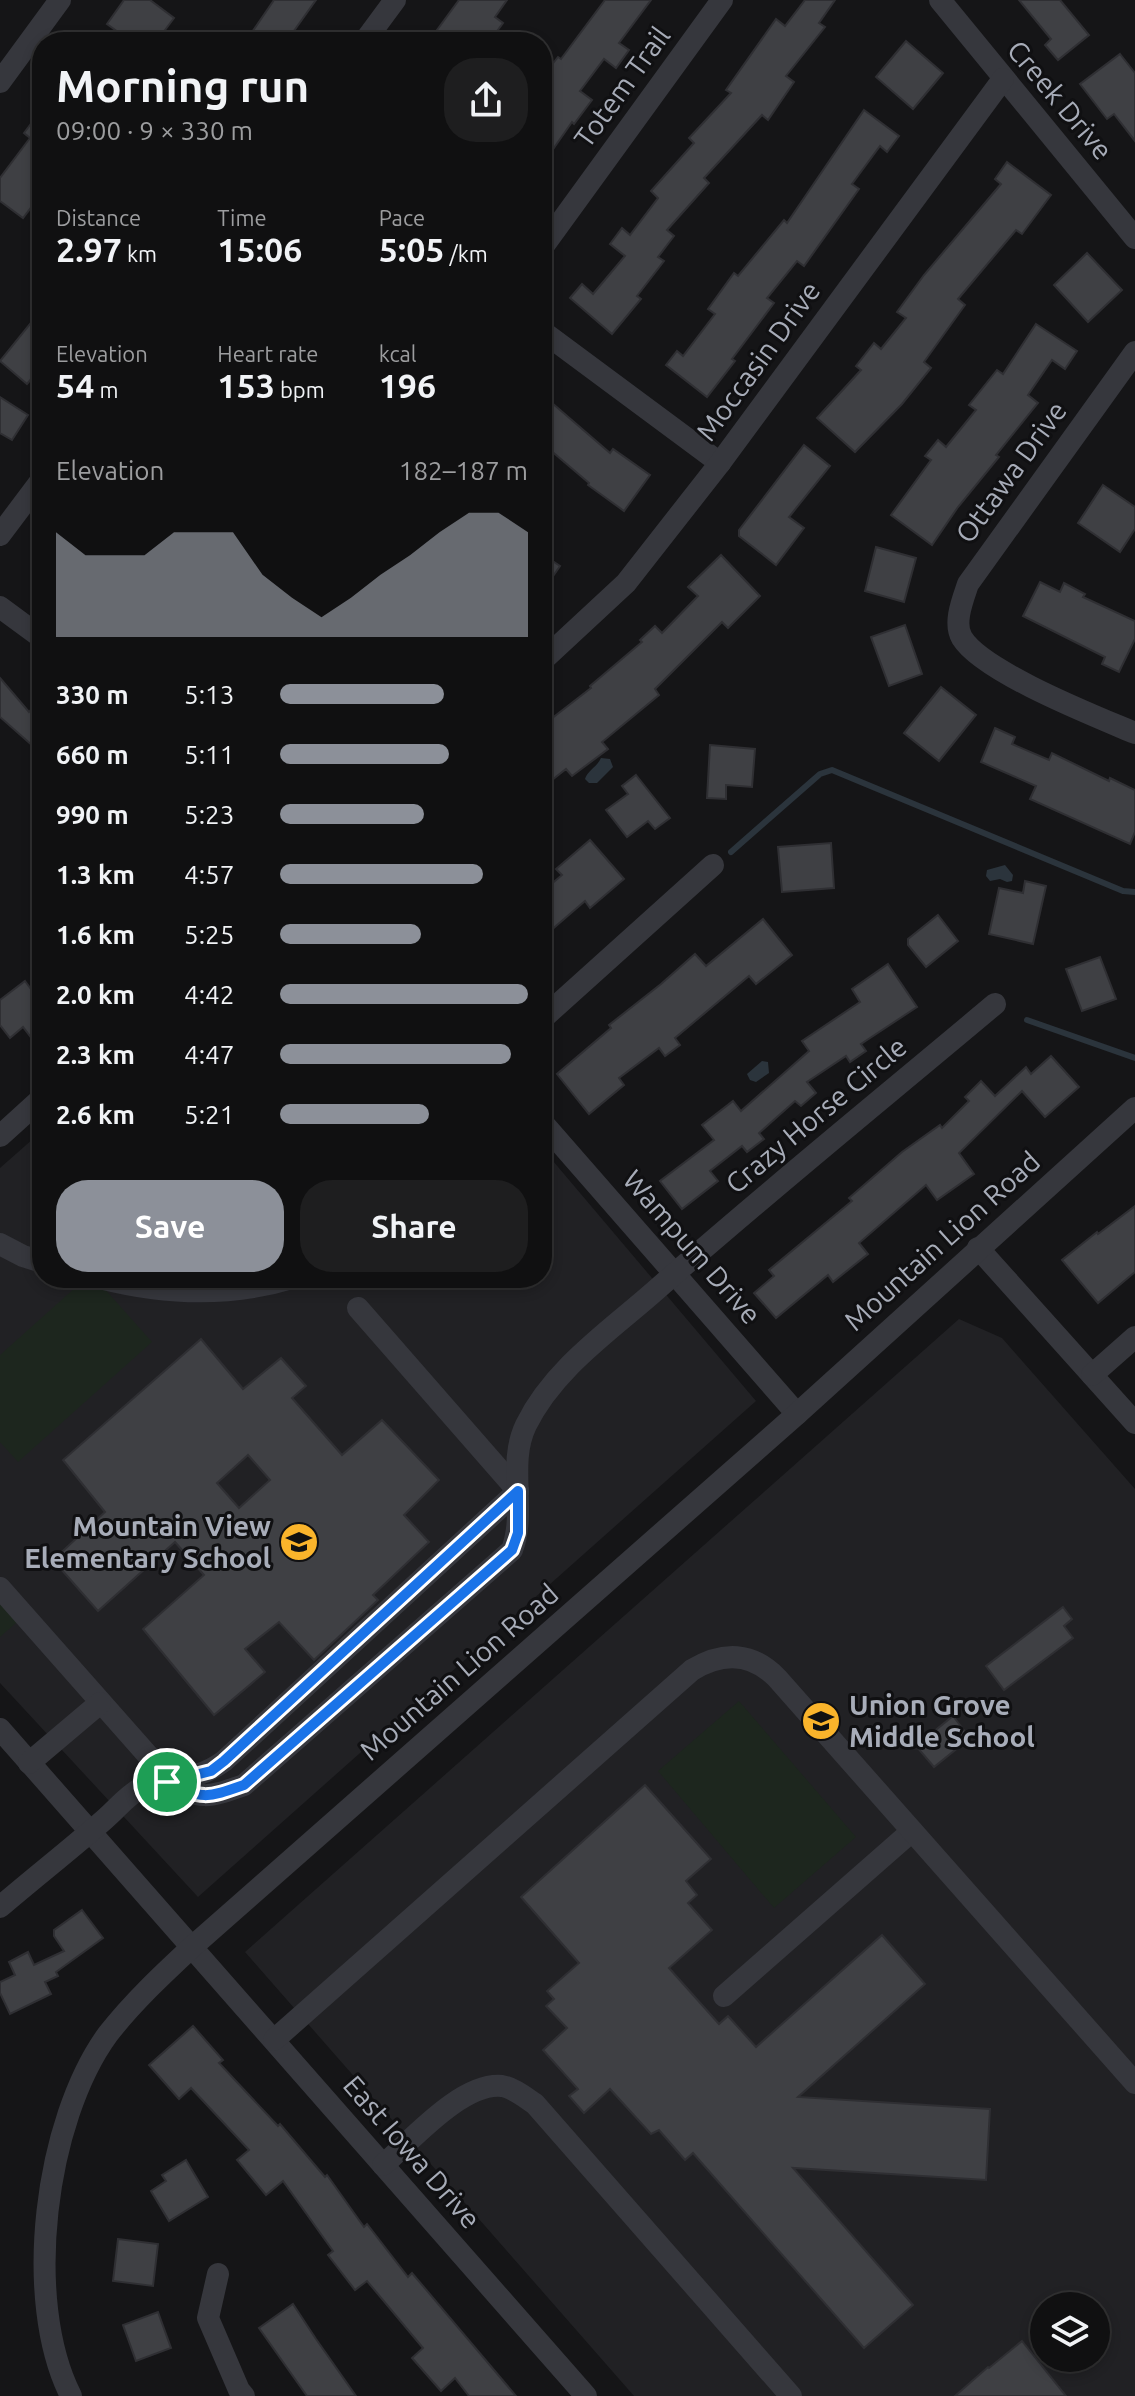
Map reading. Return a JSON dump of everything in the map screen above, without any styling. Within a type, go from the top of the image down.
[{"type":"street","points":[[37,32],[60,0]]},
{"type":"street","points":[[371,32],[395,0]]},
{"type":"street","name":"Totem Trail","points":[[552,234],[722,0]]},
{"type":"street","name":"Creek Drive","points":[[940,0],[1135,238]]},
{"type":"street","points":[[0,82],[32,38]]},
{"type":"street","name":"Moccasin Drive","points":[[552,652],[626,583],[720,463],[1003,79]]},
{"type":"street","points":[[552,338],[720,463]]},
{"type":"street","name":"Ottawa Drive","points":[[1135,352],[968,584],[959,612],[960,636],[981,659],[1072,706],[1135,733]]},
{"type":"street","points":[[0,535],[32,492]]},
{"type":"street","points":[[0,607],[32,631]]},
{"type":"street","points":[[552,1010],[713,865]]},
{"type":"street","name":"Crazy Horse Circle","points":[[167,1782],[195,1796],[217,1794],[244,1785],[512,1550],[518,1533],[517,1459],[526,1426],[571,1364],[675,1272],[995,1004]]},
{"type":"street","points":[[0,1136],[32,1107]]},
{"type":"street","name":"Mountain Lion Road","points":[[63,2392],[47,2300],[45,2261],[47,2219],[58,2147],[75,2097],[107,2036],[142,1994],[797,1414],[1135,1108]]},
{"type":"street","name":"Wampum Drive","points":[[552,1133],[797,1414]]},
{"type":"street","points":[[0,1244],[32,1259]]},
{"type":"street","points":[[978,1248],[1135,1423]]},
{"type":"street","points":[[148,1288],[174,1291],[242,1288]]},
{"type":"street","points":[[0,1907],[124,1800],[145,1786],[211,1771],[224,1761],[518,1491],[358,1308]]},
{"type":"street","points":[[1092,1375],[1135,1337]]},
{"type":"street","points":[[0,1588],[152,1760]]},
{"type":"street","points":[[274,2040],[692,1670],[707,1660],[738,1656],[752,1659],[768,1668],[1135,2083]]},
{"type":"street","points":[[29,1763],[100,1703]]},
{"type":"street","name":"East Iowa Drive","points":[[0,1729],[586,2396]]},
{"type":"street","points":[[724,1996],[912,1831]]},
{"type":"street","points":[[383,2165],[462,2096],[503,2086],[520,2094],[535,2104],[791,2396]]},
{"type":"street","points":[[218,2274],[208,2318],[244,2396]]},
{"type":"shaded area","points":[[601,758],[610,759],[613,767],[597,783],[589,783],[586,776]]},
{"type":"shaded area","points":[[1005,865],[1013,875],[1012,881],[990,881],[986,876],[987,870]]},
{"type":"shaded area","points":[[762,1061],[768,1062],[769,1073],[756,1082],[750,1080],[747,1074]]},
{"type":"shaded area","name":"Mountain View Elementary School","points":[[32,1140],[32,1288],[552,1288],[552,1160],[756,1401],[198,1897],[0,1683],[0,1168]]},
{"type":"shaded area","points":[[75,1288],[104,1288],[152,1342],[18,1462],[0,1442],[0,1355]]},
{"type":"shaded area","name":"Union Grove Middle School","points":[[959,1319],[1002,1338],[1135,1489],[1135,2396],[634,2396],[245,1952]]},
{"type":"shaded area","points":[[0,1592],[24,1616],[0,1637]]},
{"type":"shaded area","points":[[739,1701],[856,1837],[774,1908],[658,1771]]},
{"type":"building","points":[[124,0],[150,0],[174,18],[164,32],[118,32],[107,24]]},
{"type":"building","points":[[274,0],[316,0],[293,32],[252,32]]},
{"type":"building","points":[[459,0],[507,0],[495,17],[503,23],[496,32],[437,30]]},
{"type":"building","points":[[605,0],[651,0],[619,43],[629,50],[616,68],[604,59],[580,91],[592,100],[552,151],[552,64],[558,57],[561,59]]},
{"type":"building","points":[[805,0],[835,0],[819,23],[825,27],[786,76],[794,82],[768,120],[762,115],[704,178],[709,183],[667,230],[674,236],[658,257],[664,261],[637,296],[641,299],[612,334],[570,298],[582,284],[593,294],[625,256],[610,244],[622,228],[630,235],[658,198],[651,191],[694,143],[689,138],[731,93],[726,90],[776,19],[785,26]]},
{"type":"building","points":[[1019,0],[1060,0],[1089,35],[1058,60],[1045,45],[1051,39]]},
{"type":"building","points":[[906,41],[943,73],[913,109],[876,77]]},
{"type":"building","points":[[1120,54],[1135,73],[1135,141],[1114,114],[1107,119],[1080,84]]},
{"type":"building","points":[[864,110],[899,136],[887,152],[880,146],[852,184],[859,189],[804,266],[797,261],[767,298],[774,303],[707,397],[666,365],[677,351],[683,356],[715,314],[708,309],[734,273],[738,276],[784,220],[787,223]]},
{"type":"building","points":[[32,122],[32,206],[23,218],[0,201],[0,178],[30,138],[24,133]]},
{"type":"building","points":[[1007,162],[1051,195],[1022,234],[1016,230],[958,299],[965,305],[924,362],[931,368],[902,404],[855,452],[817,418],[861,370],[856,366],[874,343],[881,349],[906,318],[897,312],[1001,184],[995,179]]},
{"type":"building","points":[[1087,253],[1122,290],[1088,322],[1054,285]]},
{"type":"building","points":[[32,321],[32,378],[27,384],[0,361]]},
{"type":"building","points":[[1036,324],[1077,351],[1065,369],[1052,360],[1028,395],[1038,403],[996,455],[999,457],[932,545],[891,515],[931,460],[925,456],[938,440],[946,447],[976,410],[969,405],[997,370],[1003,374]]},
{"type":"building","points":[[0,397],[28,415],[12,440],[0,433]]},
{"type":"building","points":[[552,403],[610,453],[613,449],[650,475],[624,511],[552,452]]},
{"type":"building","points":[[804,445],[830,466],[789,517],[804,528],[776,565],[739,536],[739,530]]},
{"type":"building","points":[[1103,485],[1135,507],[1135,529],[1120,552],[1078,523]]},
{"type":"building","points":[[876,547],[916,558],[904,602],[865,591]]},
{"type":"building","points":[[721,555],[760,596],[728,628],[722,622],[655,689],[659,695],[602,742],[608,749],[572,776],[566,769],[552,780],[552,718],[591,688],[642,642],[640,640],[655,626],[662,633],[698,596],[688,587]]},
{"type":"building","points":[[552,561],[560,566],[552,578]]},
{"type":"building","points":[[1040,582],[1060,592],[1064,583],[1085,594],[1083,597],[1135,621],[1135,639],[1119,672],[1102,664],[1105,657],[1023,616]]},
{"type":"building","points":[[905,625],[922,674],[889,686],[871,637]]},
{"type":"building","points":[[0,678],[29,712],[32,709],[32,745],[0,717]]},
{"type":"building","points":[[941,687],[976,715],[939,761],[904,733]]},
{"type":"building","points":[[995,728],[1015,737],[1012,744],[1049,760],[1052,753],[1135,790],[1135,832],[1130,844],[1030,799],[1036,786],[981,762]]},
{"type":"building","points":[[710,745],[755,749],[752,787],[726,785],[726,799],[707,798]]},
{"type":"building","points":[[636,775],[670,818],[655,829],[648,821],[627,837],[606,810],[628,794],[622,786]]},
{"type":"building","points":[[590,840],[624,879],[590,908],[585,901],[552,929],[552,884],[562,875],[556,869]]},
{"type":"building","points":[[831,843],[834,888],[782,892],[778,847]]},
{"type":"building","points":[[1025,881],[1046,886],[1033,944],[989,934],[999,888],[1023,893]]},
{"type":"building","points":[[938,915],[958,941],[926,967],[908,945],[908,939]]},
{"type":"building","points":[[763,919],[792,955],[756,984],[749,976],[675,1038],[680,1045],[665,1056],[659,1048],[619,1078],[624,1085],[589,1114],[557,1074],[611,1028],[609,1025],[695,954],[706,966]]},
{"type":"building","points":[[1100,957],[1116,999],[1082,1011],[1066,969]]},
{"type":"building","points":[[888,964],[917,1007],[861,1044],[866,1051],[850,1062],[846,1056],[807,1082],[816,1093],[801,1106],[795,1101],[759,1133],[764,1139],[747,1152],[742,1146],[710,1171],[718,1181],[682,1209],[660,1181],[714,1140],[702,1125],[733,1101],[741,1111],[809,1051],[802,1041],[860,1002],[852,989]]},
{"type":"building","points":[[25,981],[32,990],[32,1039],[23,1027],[10,1038],[0,1025],[0,1000]]},
{"type":"building","points":[[1051,1056],[1079,1087],[1045,1117],[1022,1091],[959,1153],[974,1174],[937,1200],[926,1185],[859,1243],[868,1254],[833,1282],[828,1275],[776,1318],[754,1293],[774,1276],[769,1270],[852,1201],[849,1198],[902,1152],[940,1125],[942,1128],[969,1101],[965,1097],[981,1081],[995,1096],[1026,1067],[1031,1074]]},
{"type":"building","points":[[1135,1206],[1135,1272],[1098,1303],[1062,1260]]},
{"type":"building","points":[[201,1339],[243,1389],[281,1358],[306,1386],[292,1398],[342,1455],[382,1420],[439,1480],[404,1515],[429,1542],[373,1595],[378,1600],[314,1660],[279,1622],[245,1649],[265,1672],[214,1715],[143,1629],[204,1575],[175,1542],[98,1611],[53,1560],[105,1512],[63,1460]],"holes":[[[248,1455],[270,1480],[239,1508],[217,1483]]]},
{"type":"building","points":[[1063,1607],[1072,1619],[1064,1626],[1073,1638],[1004,1690],[986,1666]]},
{"type":"building","points":[[953,1716],[970,1738],[934,1767],[916,1746]]},
{"type":"building","points":[[645,1785],[711,1859],[686,1881],[697,1895],[688,1903],[712,1930],[669,1968],[719,2024],[728,2016],[756,2047],[882,1935],[925,1984],[798,2097],[990,2109],[986,2180],[793,2168],[913,2305],[864,2348],[693,2153],[685,2160],[659,2130],[651,2134],[610,2089],[584,2113],[569,2096],[578,2089],[543,2050],[567,2028],[546,2006],[554,1999],[547,1991],[579,1963],[521,1897]]},
{"type":"building","points":[[82,1910],[103,1938],[56,1972],[58,1976],[45,1982],[51,1994],[10,2014],[0,1993],[0,1982],[15,1975],[9,1962],[28,1952],[34,1965],[64,1951],[54,1936],[54,1930]]},
{"type":"building","points":[[193,2026],[223,2060],[219,2063],[278,2126],[280,2124],[325,2177],[327,2175],[364,2227],[367,2224],[408,2277],[412,2273],[516,2396],[469,2396],[455,2378],[441,2391],[412,2358],[423,2348],[367,2281],[355,2290],[328,2255],[333,2251],[283,2181],[266,2195],[237,2160],[249,2150],[191,2088],[179,2099],[149,2065]]},
{"type":"building","points":[[186,2160],[208,2197],[169,2221],[151,2191],[166,2181],[162,2175]]},
{"type":"building","points":[[118,2239],[158,2244],[153,2286],[113,2281]]},
{"type":"building","points":[[293,2304],[356,2396],[307,2396],[259,2328]]},
{"type":"building","points":[[158,2312],[171,2348],[136,2361],[123,2325]]},
{"type":"building","points":[[1022,2341],[1030,2351],[1030,2372],[1047,2372],[1066,2396],[955,2396]]},
{"type":"waterway","points":[[731,852],[820,774],[832,770],[1123,891],[1135,892]]},
{"type":"waterway","points":[[1027,1020],[1135,1058]]},
{"type":"place","name":"Mountain View Elementary School","points":[[299,1542]]},
{"type":"place","name":"Union Grove Middle School","points":[[821,1721]]},
{"type":"route","points":[[518,1491],[518,1533],[512,1550],[244,1785],[217,1794],[195,1796],[167,1782],[192,1778],[211,1771],[224,1761],[518,1491]]}]
